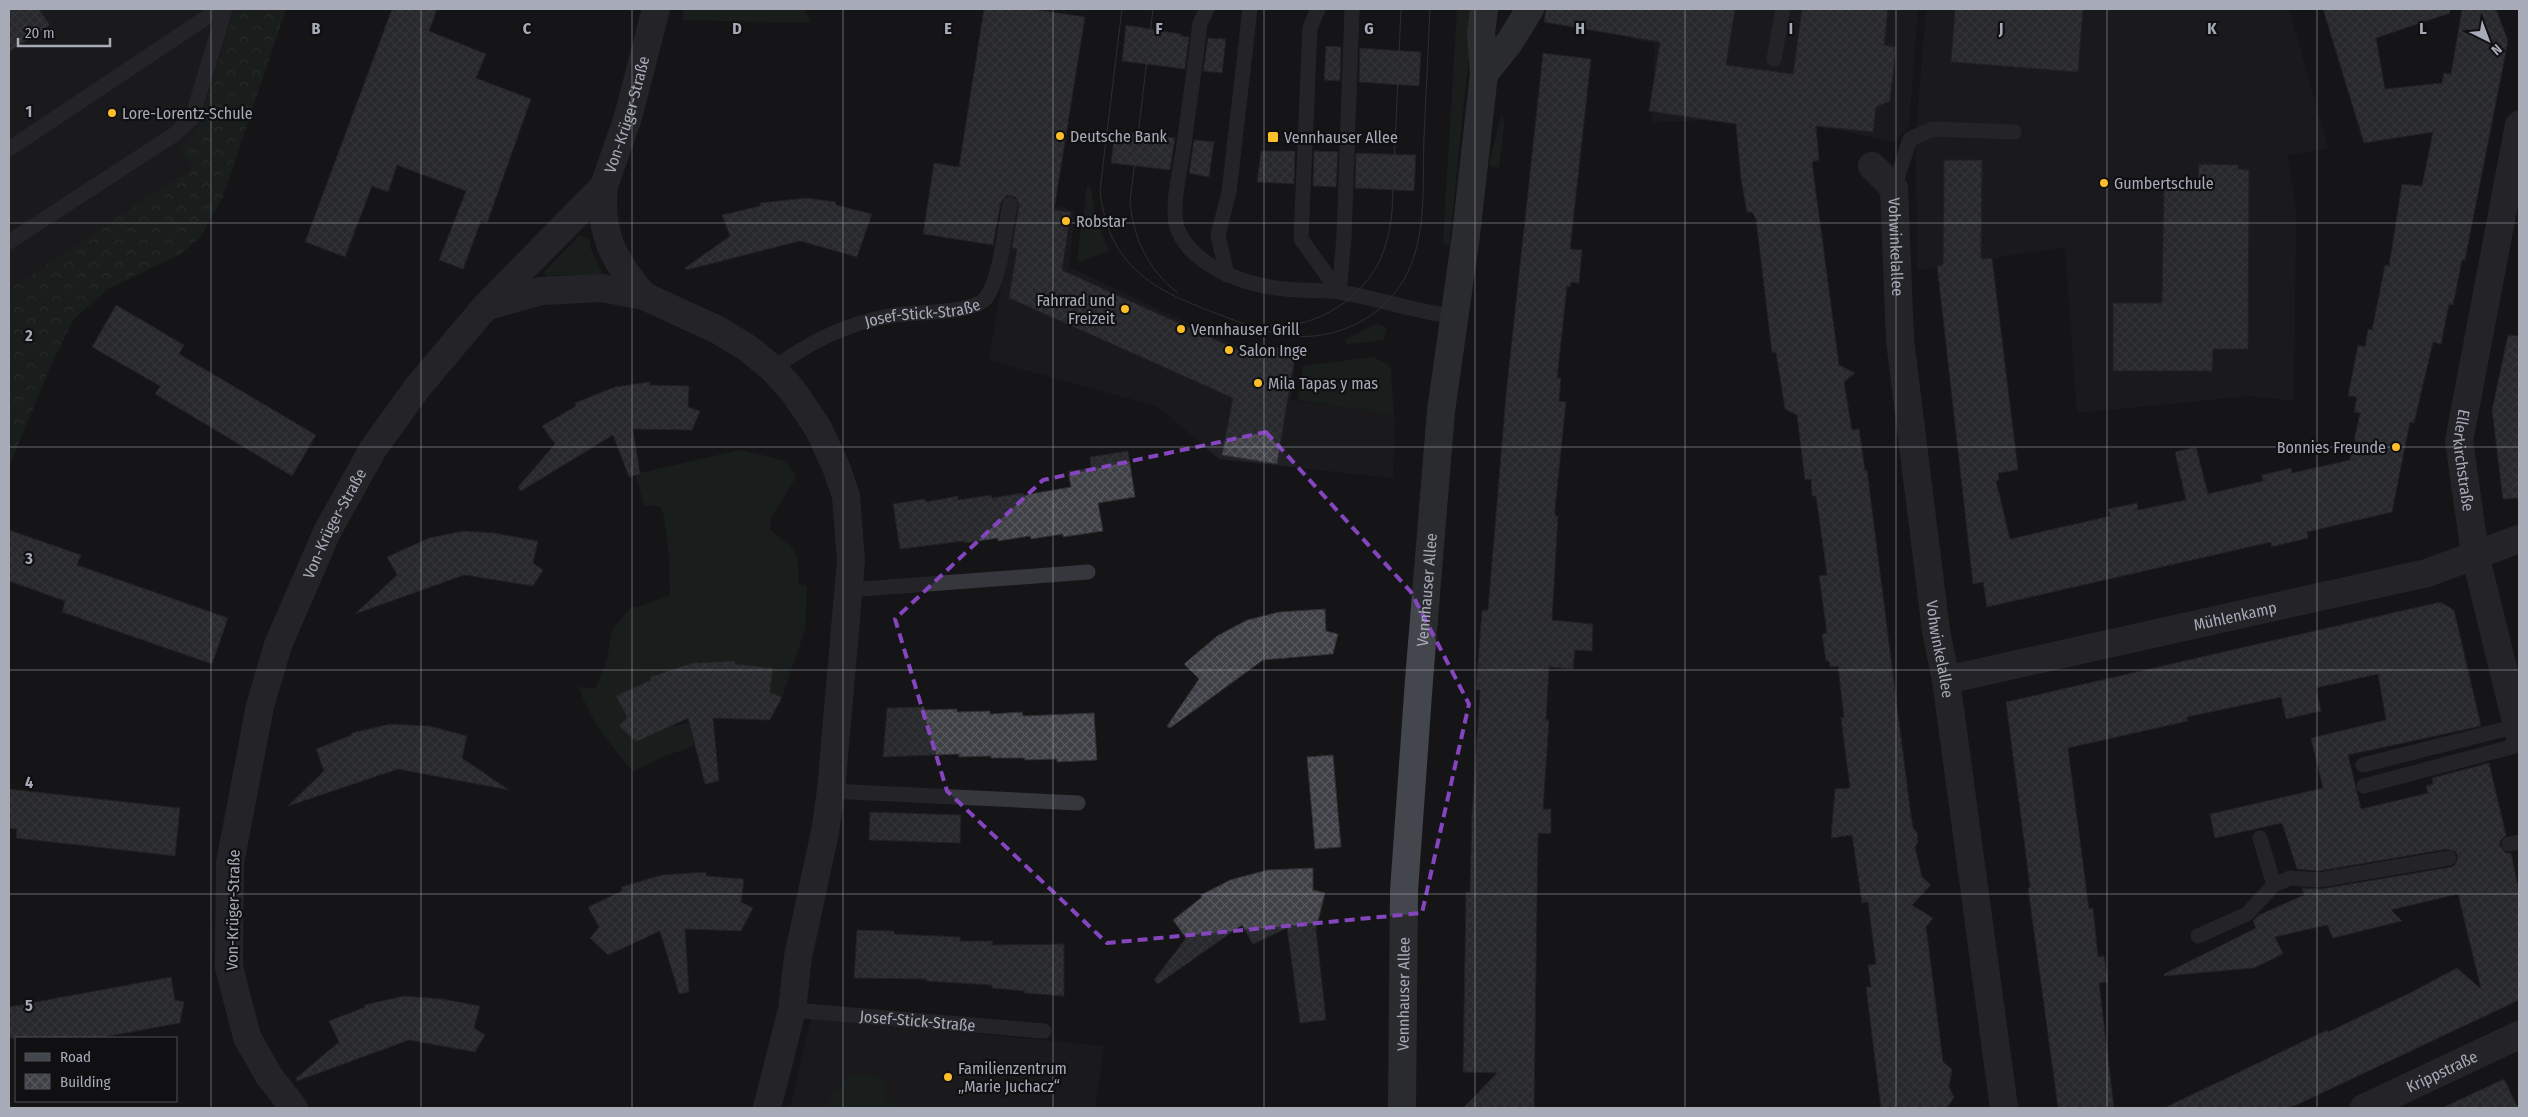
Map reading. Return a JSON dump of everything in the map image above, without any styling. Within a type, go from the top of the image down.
[{"type":"main road","name":"Vennhauser Allee","points":[[1402,1108],[1404,891],[1437,451],[1484,74],[1481,33],[1484,9]]},
{"type":"main road","points":[[1484,74],[1514,36],[1530,9]]},
{"type":"street","name":"Von-Krüger-Straße","points":[[294,1108],[269,1076],[247,1037],[229,967],[230,863],[260,706],[278,645],[324,540],[373,448],[417,388],[486,306],[604,186],[628,117],[656,9]]},
{"type":"street","name":"Ellerkirchstraße","points":[[2519,125],[2459,441],[2475,554],[2519,735]]},
{"type":"street","name":"Vohwinkelallee","points":[[1872,166],[1894,188],[1900,340],[1936,631],[1946,680],[2004,1108]]},
{"type":"street","points":[[604,186],[602,210],[609,243],[616,260],[644,296]]},
{"type":"street","points":[[486,306],[541,291],[602,288],[644,296],[718,330],[748,349],[773,369],[793,390],[818,428],[836,467],[846,496],[850,526],[851,560],[831,791],[825,832],[798,957],[792,1010],[767,1108]]},
{"type":"street","name":"Mühlenkamp","points":[[1946,680],[2427,573],[2519,539]]},
{"type":"street","name":"Krippstraße","points":[[2364,1108],[2519,1035]]},
{"type":"lane","points":[[9,149],[219,9]]},
{"type":"lane","points":[[9,242],[175,134],[192,118],[225,9]]},
{"type":"lane","points":[[1207,9],[1200,23],[1178,188],[1176,218],[1178,229],[1199,257],[1227,275],[1284,289],[1339,292],[1423,313],[1454,316]]},
{"type":"lane","points":[[1227,275],[1218,235],[1230,192],[1250,15],[1240,9]]},
{"type":"lane","points":[[1318,9],[1310,28],[1301,239],[1339,292]]},
{"type":"lane","points":[[1339,292],[1344,237],[1352,9]]},
{"type":"lane","points":[[1774,59],[1783,9]]},
{"type":"lane","name":"Vohwinkelallee","points":[[1894,188],[1910,139],[1933,128],[2014,132]]},
{"type":"lane","name":"Josef-Stick-Straße","points":[[773,369],[821,337],[888,316],[971,307],[985,298],[996,275],[1010,204]]},
{"type":"lane","points":[[849,590],[1088,572]]},
{"type":"lane","points":[[2362,765],[2519,735]]},
{"type":"lane","points":[[2364,786],[2519,735]]},
{"type":"lane","points":[[831,791],[1078,803]]},
{"type":"lane","points":[[2260,838],[2274,885]]},
{"type":"lane","points":[[2198,936],[2247,914],[2274,885],[2290,878],[2319,880],[2449,858]]},
{"type":"lane","name":"Josef-Stick-Straße","points":[[792,1010],[1044,1032]]},
{"type":"highlighted area","points":[[1266,432],[1411,592],[1469,704],[1422,913],[1107,943],[947,791],[895,619],[1043,480]]},
{"type":"shaded area","name":"Lore-Lorentz-Schule","points":[[9,9],[247,9],[184,218],[9,328]]},
{"type":"shaded area","points":[[1636,9],[1918,9],[1909,126],[1894,142],[1839,130],[1710,114],[1708,120],[1652,122],[1655,44],[1630,38]]},
{"type":"shaded area","name":"Gumbertschule","points":[[1926,9],[2289,9],[2328,148],[2288,155],[2296,212],[2294,401],[2250,396],[2077,413],[2065,247],[1917,270],[1916,134]]},
{"type":"shaded area","points":[[1017,194],[1075,211],[1069,267],[1251,353],[1295,366],[1291,400],[1395,415],[1393,478],[1219,459],[1157,406],[989,360]]},
{"type":"shaded area","name":"Familienzentrum „Marie Juchacz“","points":[[811,1018],[1104,1046],[1095,1108],[790,1108]]},
{"type":"green space","points":[[235,9],[286,9],[223,197],[199,238],[181,254],[108,289],[74,319],[52,363],[9,467],[9,290],[192,168],[179,150],[197,131]]},
{"type":"green space","points":[[684,9],[804,9],[811,23],[682,20]]},
{"type":"green space","points":[[1457,9],[1474,9],[1449,246],[1443,242]]},
{"type":"green space","points":[[1501,115],[1504,127],[1499,168],[1489,165]]},
{"type":"green space","points":[[1087,186],[1091,187],[1095,217],[1109,251],[1079,262],[1077,259]]},
{"type":"green space","points":[[579,236],[590,239],[590,247],[602,272],[598,277],[555,275],[547,279],[544,272]]},
{"type":"green space","points":[[1376,323],[1387,328],[1384,340],[1346,344],[1345,340]]},
{"type":"green space","points":[[1373,357],[1387,364],[1391,370],[1394,415],[1298,400],[1303,366]]},
{"type":"green space","points":[[740,450],[787,461],[796,477],[771,518],[770,529],[795,552],[797,557],[799,583],[807,586],[805,630],[782,697],[770,692],[772,668],[735,664],[735,661],[692,663],[650,677],[651,680],[616,696],[627,717],[619,726],[636,742],[668,727],[690,723],[694,746],[665,756],[633,772],[595,722],[579,687],[596,688],[607,659],[612,630],[632,606],[638,607],[670,595],[669,553],[663,512],[661,507],[644,505],[636,474]]},
{"type":"green space","points":[[848,1074],[886,1078],[884,1099],[893,1101],[892,1108],[826,1108],[833,1090],[838,1092]]},
{"type":"building","points":[[9,9],[39,9],[50,25],[9,52]]},
{"type":"building","points":[[392,9],[437,9],[429,31],[486,54],[476,78],[531,99],[487,223],[481,221],[463,269],[439,260],[466,191],[397,165],[388,192],[372,186],[345,257],[305,242]]},
{"type":"building","points":[[984,9],[1032,9],[1085,17],[1054,210],[1071,212],[1062,270],[1238,350],[1262,345],[1296,350],[1277,464],[1222,455],[1233,398],[1009,298],[1017,249],[1012,248],[1019,205],[1016,197],[1007,195],[1001,202],[993,245],[923,234],[934,163],[959,167]]},
{"type":"building","points":[[1546,9],[1735,9],[1726,65],[1793,74],[1802,9],[1888,9],[1884,45],[1896,47],[1890,101],[1876,107],[1873,132],[1816,126],[1819,160],[1812,162],[1839,365],[1855,373],[1844,382],[1852,430],[1859,429],[1865,471],[1867,470],[1910,808],[1913,828],[1917,832],[1918,842],[1915,847],[1922,877],[1931,885],[1912,905],[1933,918],[1926,927],[1943,1062],[1952,1069],[1949,1087],[1954,1097],[1947,1108],[1881,1108],[1866,987],[1871,987],[1868,965],[1876,964],[1868,902],[1862,903],[1852,835],[1831,838],[1835,789],[1850,788],[1841,718],[1844,717],[1838,666],[1830,667],[1829,661],[1826,661],[1822,634],[1827,633],[1819,576],[1827,575],[1816,496],[1812,496],[1811,479],[1805,480],[1797,415],[1785,409],[1776,352],[1772,353],[1756,219],[1752,212],[1747,212],[1741,179],[1736,124],[1649,111],[1660,42],[1544,22]]},
{"type":"building","points":[[1955,9],[2083,9],[2078,72],[1951,62]]},
{"type":"building","points":[[2323,9],[2450,9],[2450,13],[2376,38],[2385,89],[2442,83],[2444,73],[2451,74],[2462,9],[2496,9],[2508,41],[2465,260],[2462,260],[2453,305],[2449,304],[2441,344],[2433,342],[2414,423],[2410,422],[2392,512],[2307,532],[2308,538],[2271,547],[2271,542],[1987,607],[1983,582],[1973,584],[1937,266],[1943,265],[1944,160],[1982,160],[1981,259],[1992,258],[2018,470],[1998,473],[1999,480],[1996,481],[2010,539],[2110,516],[2108,509],[2137,503],[2138,510],[2186,500],[2175,452],[2196,447],[2208,494],[2263,481],[2262,475],[2291,468],[2292,473],[2350,460],[2360,413],[2354,412],[2357,397],[2348,396],[2358,345],[2365,347],[2368,329],[2372,330],[2385,265],[2389,266],[2402,184],[2422,186],[2433,132],[2364,143]]},
{"type":"building","points":[[1126,25],[1189,37],[1185,69],[1122,61]]},
{"type":"building","points":[[1208,38],[1226,39],[1222,73],[1203,71]]},
{"type":"building","points":[[1326,46],[1341,47],[1340,81],[1324,80]]},
{"type":"building","points":[[1360,48],[1421,52],[1419,86],[1359,82]]},
{"type":"building","points":[[1543,53],[1591,59],[1570,249],[1582,250],[1579,283],[1571,282],[1570,287],[1567,286],[1557,378],[1561,378],[1559,401],[1566,402],[1555,509],[1555,516],[1558,516],[1552,620],[1593,624],[1592,651],[1575,650],[1573,669],[1549,667],[1546,720],[1549,720],[1543,809],[1551,809],[1551,834],[1538,833],[1534,1108],[1463,1108],[1497,1073],[1463,1072],[1466,892],[1470,892],[1472,815],[1480,690],[1476,690],[1482,610],[1488,610],[1506,395]]},
{"type":"building","points":[[1115,131],[1175,138],[1170,170],[1111,163]]},
{"type":"building","points":[[1194,140],[1214,142],[1209,177],[1189,173]]},
{"type":"building","points":[[1261,151],[1295,151],[1294,184],[1257,182]]},
{"type":"building","points":[[1314,151],[1338,152],[1336,187],[1313,186]]},
{"type":"building","points":[[1356,153],[1416,155],[1414,191],[1355,188]]},
{"type":"building","points":[[2199,164],[2238,165],[2238,169],[2249,170],[2248,349],[2213,349],[2212,371],[2113,371],[2113,303],[2162,303],[2164,180],[2198,180]]},
{"type":"building","points":[[806,198],[836,202],[836,205],[872,214],[857,257],[800,241],[686,270],[685,268],[730,236],[722,215],[760,206],[760,203]]},
{"type":"building","points":[[116,305],[184,345],[179,354],[316,435],[292,476],[155,394],[160,386],[92,347]]},
{"type":"building","points":[[2508,335],[2519,336],[2519,498],[2503,499],[2492,410]]},
{"type":"building","points":[[650,382],[650,385],[689,386],[688,407],[700,411],[692,430],[633,429],[640,474],[629,477],[613,435],[521,491],[518,487],[555,444],[542,426],[576,406],[575,403],[615,387]]},
{"type":"building","points":[[1128,451],[1135,497],[1098,503],[1103,531],[1063,537],[1063,534],[1031,539],[1030,536],[998,541],[998,538],[900,549],[893,504],[925,499],[926,502],[958,496],[958,500],[991,495],[992,498],[1023,493],[1024,495],[1071,487],[1068,471],[1091,468],[1090,457]]},
{"type":"building","points":[[9,530],[81,555],[77,565],[228,618],[212,664],[62,612],[65,601],[9,581]]},
{"type":"building","points":[[463,531],[494,533],[538,541],[533,563],[543,570],[533,586],[464,575],[355,614],[397,575],[387,557],[429,538]]},
{"type":"building","points":[[2440,602],[2454,610],[2481,726],[2348,755],[2361,809],[2428,793],[2426,786],[2433,784],[2432,778],[2489,763],[2506,835],[2500,841],[2500,846],[2506,853],[2511,853],[2519,891],[2519,1000],[2290,1108],[2164,1108],[2327,1030],[2328,1032],[2414,991],[2457,968],[2481,989],[2458,894],[2391,910],[2402,921],[2333,938],[2327,925],[2275,937],[2283,954],[2254,968],[2164,976],[2164,974],[2256,928],[2253,921],[2259,915],[2304,895],[2302,888],[2321,889],[2451,867],[2455,865],[2458,857],[2456,852],[2447,849],[2319,871],[2297,869],[2282,823],[2215,838],[2210,814],[2323,788],[2311,738],[2386,720],[2378,674],[2316,688],[2321,711],[2286,719],[2281,697],[2187,717],[2188,721],[2068,748],[2089,909],[2093,908],[2098,957],[2104,956],[2108,982],[2099,983],[2114,1108],[2058,1108],[2028,888],[2030,887],[2006,702]]},
{"type":"building","points":[[1325,609],[1326,631],[1338,634],[1333,654],[1263,660],[1170,728],[1167,726],[1199,679],[1184,664],[1217,636],[1247,620],[1279,612]]},
{"type":"building","points":[[735,661],[735,664],[773,668],[770,692],[782,697],[770,720],[713,718],[719,781],[705,784],[688,718],[636,742],[619,726],[627,717],[616,696],[651,680],[650,677],[692,663]]},
{"type":"building","points":[[924,707],[924,710],[957,709],[957,712],[990,711],[990,714],[1022,712],[1023,716],[1094,713],[1097,760],[1057,762],[1057,759],[1025,760],[1024,758],[991,758],[991,756],[959,757],[959,754],[883,757],[887,708]]},
{"type":"building","points":[[390,724],[429,726],[467,736],[462,758],[509,790],[398,769],[288,806],[324,771],[316,749],[352,735],[352,733]]},
{"type":"building","points":[[1333,755],[1341,847],[1315,849],[1307,757]]},
{"type":"building","points":[[9,789],[180,808],[175,856],[16,838],[17,829],[9,828]]},
{"type":"building","points":[[870,812],[961,815],[960,843],[869,840]]},
{"type":"building","points":[[1313,868],[1313,890],[1325,893],[1316,929],[1326,1020],[1300,1023],[1287,928],[1253,944],[1242,925],[1158,984],[1154,980],[1186,938],[1173,920],[1202,897],[1201,895],[1230,880],[1267,870]]},
{"type":"building","points":[[706,872],[706,876],[744,879],[741,902],[753,908],[741,931],[685,929],[689,992],[679,994],[660,931],[608,955],[590,938],[599,927],[588,907],[622,891],[621,887],[662,875]]},
{"type":"building","points":[[857,930],[894,931],[894,934],[960,937],[960,941],[993,941],[992,945],[1064,944],[1064,996],[1024,993],[1024,991],[992,988],[992,985],[926,981],[926,979],[854,978]]},
{"type":"building","points":[[171,977],[175,1000],[184,1002],[180,1023],[103,1037],[9,1038],[9,1007]]},
{"type":"building","points":[[404,996],[442,999],[480,1006],[474,1028],[485,1035],[475,1052],[409,1040],[297,1081],[296,1078],[339,1042],[329,1021],[365,1007],[364,1005]]},
{"type":"building","points":[[2504,1079],[2518,1108],[2442,1108]]},
{"type":"tram line","points":[[1122,9],[1100,190],[1103,211],[1113,239],[1124,257],[1140,274],[1170,294],[1204,309],[1257,328],[1299,337],[1331,333],[1346,328],[1375,313],[1397,290],[1407,273],[1414,255],[1422,216],[1430,9]]},
{"type":"tram line","points":[[1153,9],[1130,202],[1135,228],[1144,252],[1158,274],[1177,292]]},
{"type":"tram line","points":[[1263,325],[1297,324],[1330,312],[1358,291],[1369,278],[1381,258],[1392,212],[1401,9]]},
{"type":"place","name":"Lore-Lorentz-Schule","points":[[112,113]]},
{"type":"place","name":"Deutsche Bank","points":[[1060,136]]},
{"type":"place","name":"Vennhauser Allee","points":[[1273,137]]},
{"type":"place","name":"Gumbertschule","points":[[2104,183]]},
{"type":"place","name":"Robstar","points":[[1066,221]]},
{"type":"place","name":"Fahrrad und Freizeit","points":[[1125,309]]},
{"type":"place","name":"Vennhauser Grill","points":[[1181,329]]},
{"type":"place","name":"Salon Inge","points":[[1229,350]]},
{"type":"place","name":"Mila Tapas y mas","points":[[1258,383]]},
{"type":"place","name":"Bonnies Freunde","points":[[2396,447]]},
{"type":"place","name":"Familienzentrum „Marie Juchacz“","points":[[948,1077]]}]
